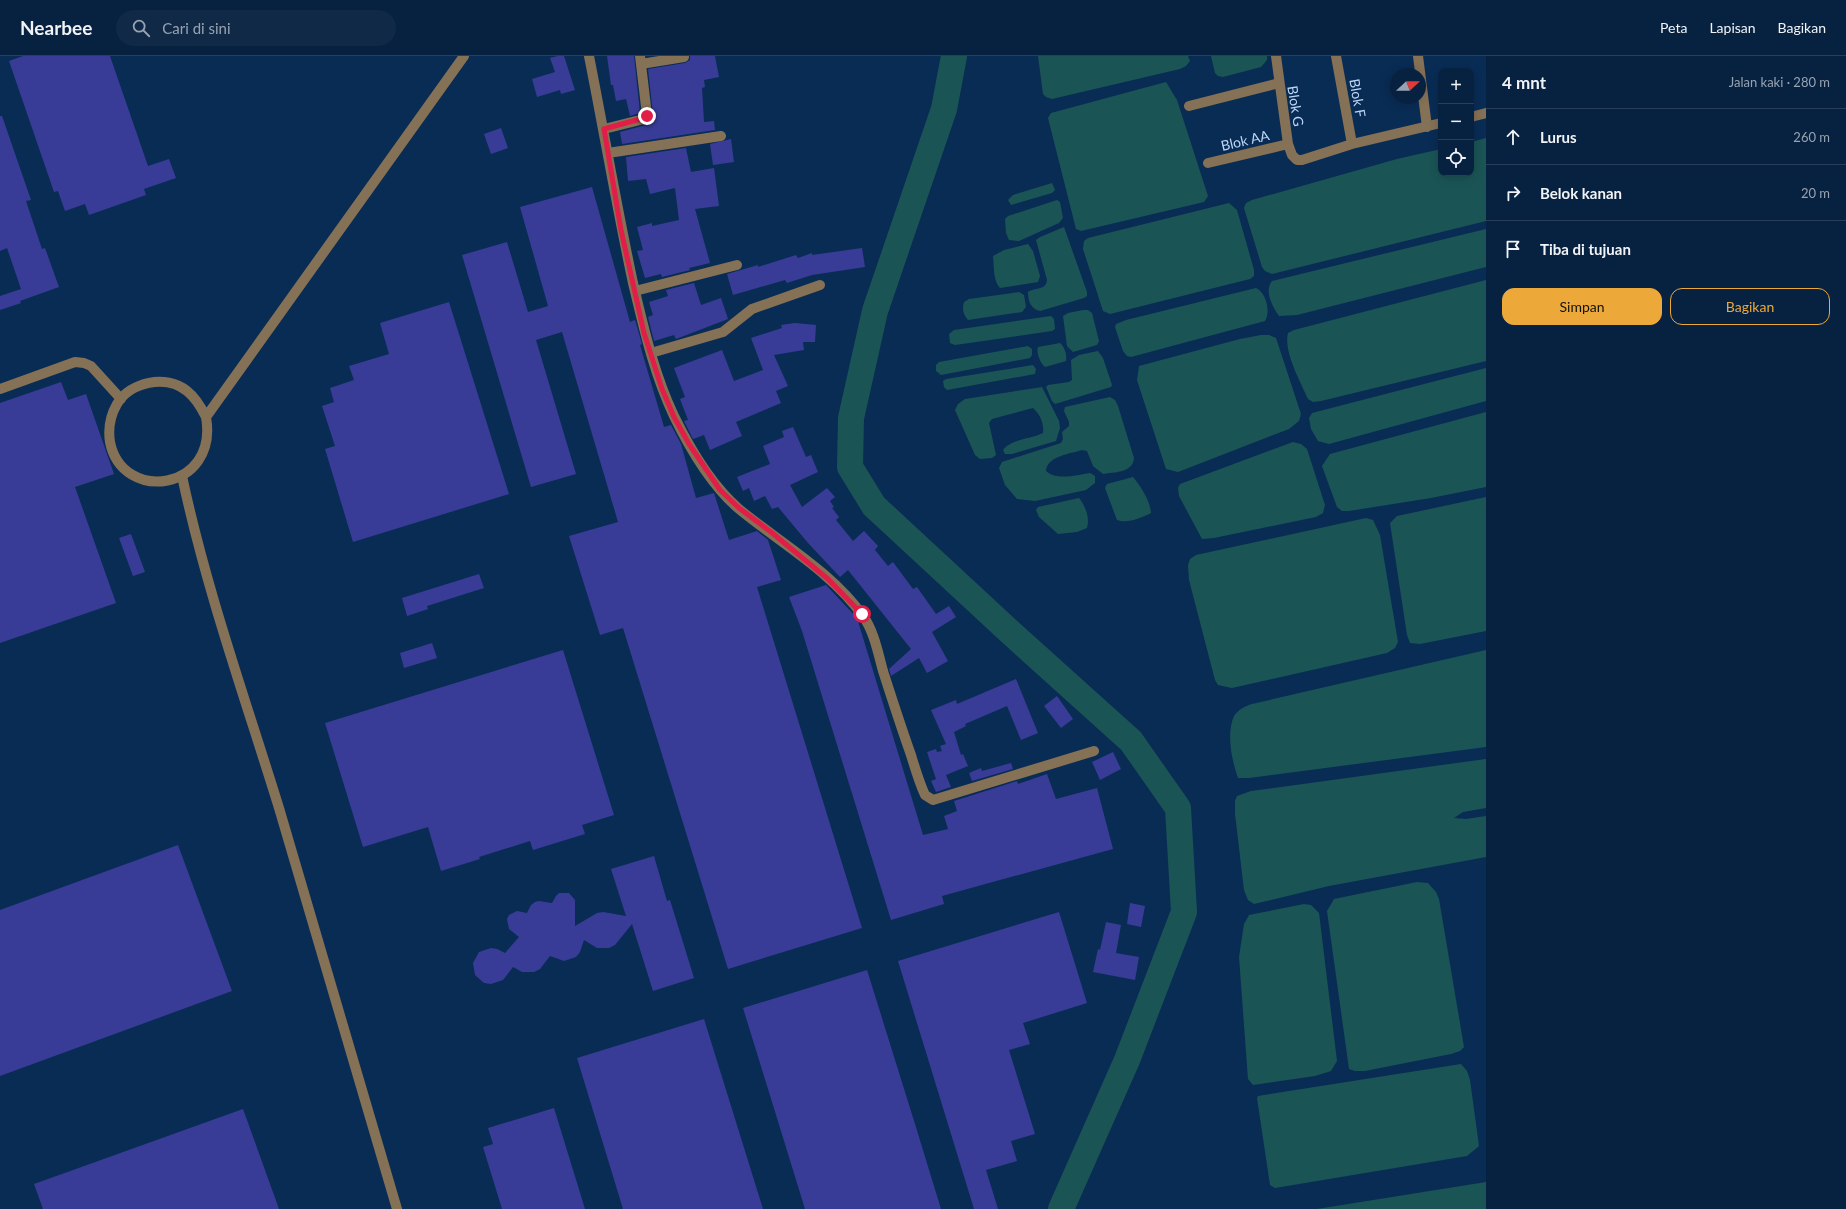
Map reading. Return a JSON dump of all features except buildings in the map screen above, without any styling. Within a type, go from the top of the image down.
[{"type":"street","points":[[206,417],[464,56]]},
{"type":"street","points":[[589,56],[604,129],[621,230],[635,291],[662,389],[674,417],[689,444],[720,490],[739,508],[828,579],[850,600],[865,618],[874,639],[898,718],[926,797],[933,800],[1094,751]]},
{"type":"street","name":"Blok G","points":[[1276,56],[1288,144],[1294,158],[1302,160],[1352,144]]},
{"type":"street","name":"Blok F","points":[[1336,56],[1352,144]]},
{"type":"street","points":[[1418,56],[1427,127]]},
{"type":"street","points":[[604,129],[644,118],[647,115],[640,60],[684,58]]},
{"type":"street","points":[[1189,106],[1279,83]]},
{"type":"street","points":[[1474,115],[1486,113]]},
{"type":"street","points":[[1352,144],[1438,125]]},
{"type":"street","points":[[608,153],[721,136]]},
{"type":"street","name":"Blok AA","points":[[1208,163],[1288,144]]},
{"type":"street","points":[[635,291],[737,265]]},
{"type":"street","points":[[651,353],[723,332],[752,309],[820,285]]},
{"type":"street","points":[[0,389],[74,362],[81,362],[91,366],[121,399]]},
{"type":"street","points":[[151,382],[169,383],[185,390],[198,402],[206,417],[209,431],[207,445],[202,457],[193,468],[182,476],[165,482],[147,481],[130,473],[119,463],[112,449],[109,434],[110,419],[121,399],[135,388],[151,382]]},
{"type":"street","points":[[182,476],[192,522],[217,610],[279,808],[397,1209]]},
{"type":"shaded area","points":[[1038,56],[1188,56],[1190,61],[1186,66],[1180,69],[1052,99],[1043,94]]},
{"type":"shaded area","points":[[1211,56],[1267,56],[1267,60],[1261,67],[1223,77],[1218,76],[1215,73]]},
{"type":"shaded area","points":[[1166,82],[1177,100],[1208,196],[1204,202],[1081,231],[1076,229],[1048,118],[1051,113]]},
{"type":"shaded area","points":[[1486,138],[1486,221],[1272,274],[1265,271],[1262,267],[1244,208],[1246,203],[1252,200],[1397,159],[1438,150],[1438,176],[1474,176],[1474,141]]},
{"type":"shaded area","points":[[1052,183],[1055,190],[1052,193],[1011,205],[1008,200],[1013,195]]},
{"type":"shaded area","points":[[1057,200],[1060,202],[1063,218],[1059,223],[1019,241],[1009,240],[1006,233],[1005,219],[1008,216]]},
{"type":"shaded area","points":[[1229,203],[1237,210],[1254,270],[1254,276],[1250,279],[1110,314],[1103,311],[1083,249],[1084,241],[1088,238]]},
{"type":"shaded area","points":[[1064,227],[1087,292],[1087,296],[1040,311],[1032,306],[1028,295],[1028,292],[1031,290],[1045,286],[1047,280],[1036,240]]},
{"type":"shaded area","points":[[1486,229],[1486,267],[1297,315],[1279,316],[1270,298],[1269,289],[1272,281]]},
{"type":"shaded area","points":[[1028,244],[1033,251],[1040,276],[1038,282],[1000,288],[995,277],[993,256],[1004,250]]},
{"type":"shaded area","points":[[1486,280],[1486,361],[1321,401],[1313,402],[1308,399],[1290,358],[1287,340],[1288,333],[1294,330]]},
{"type":"shaded area","points":[[1256,288],[1260,290],[1265,298],[1268,313],[1265,321],[1131,357],[1127,356],[1123,351],[1115,327],[1116,324],[1126,320]]},
{"type":"shaded area","points":[[1019,292],[1024,295],[1026,307],[1022,312],[968,320],[964,314],[964,302],[969,299]]},
{"type":"shaded area","points":[[1088,310],[1092,313],[1099,341],[1097,345],[1073,352],[1067,346],[1063,316],[1068,313]]},
{"type":"shaded area","points":[[1051,316],[1054,319],[1055,329],[1052,331],[955,345],[950,343],[949,334],[954,330]]},
{"type":"shaded area","points":[[1269,335],[1276,338],[1301,414],[1299,421],[1289,429],[1178,472],[1166,469],[1137,380],[1139,366],[1240,339]]},
{"type":"shaded area","points":[[1060,343],[1065,351],[1066,361],[1045,367],[1039,357],[1038,347]]},
{"type":"shaded area","points":[[1028,346],[1032,349],[1032,355],[1030,358],[941,375],[936,371],[936,365],[939,362]]},
{"type":"shaded area","points":[[1098,351],[1103,358],[1112,385],[1111,387],[1055,404],[1052,401],[1046,387],[1048,385],[1069,382],[1072,380],[1071,360],[1079,355]]},
{"type":"shaded area","points":[[1033,365],[1036,369],[1035,374],[947,390],[944,387],[943,381],[946,379]]},
{"type":"shaded area","points":[[1486,368],[1486,401],[1329,444],[1318,441],[1311,429],[1309,418],[1312,413]]},
{"type":"shaded area","points":[[1042,387],[1059,421],[1060,428],[1056,441],[1012,454],[1005,454],[1003,450],[1016,441],[1043,433],[1041,419],[1033,408],[992,419],[989,423],[996,455],[992,458],[980,459],[975,455],[955,410],[958,404],[965,399]]},
{"type":"shaded area","points":[[1110,397],[1115,400],[1118,406],[1134,458],[1130,467],[1122,471],[1103,474],[1093,466],[1087,451],[1082,450],[1066,454],[1050,462],[1046,471],[1061,477],[1090,473],[1095,476],[1095,483],[1086,490],[1035,501],[1017,499],[1005,485],[999,468],[1002,462],[1061,443],[1063,439],[1062,432],[1069,426],[1069,422],[1064,411],[1065,407]]},
{"type":"shaded area","points":[[1486,412],[1486,487],[1431,498],[1349,511],[1342,511],[1337,507],[1322,466],[1330,454]]},
{"type":"shaded area","points":[[1293,442],[1301,444],[1307,449],[1325,505],[1323,513],[1316,517],[1214,538],[1202,539],[1179,496],[1178,488],[1180,484]]},
{"type":"shaded area","points":[[1133,477],[1147,499],[1151,513],[1130,521],[1117,520],[1105,488],[1107,484]]},
{"type":"shaded area","points":[[1486,497],[1486,631],[1420,644],[1410,643],[1407,635],[1390,523],[1397,516]]},
{"type":"shaded area","points":[[1079,498],[1087,513],[1088,524],[1087,528],[1077,532],[1058,534],[1039,517],[1036,510],[1038,507]]},
{"type":"shaded area","points":[[1366,518],[1373,520],[1380,535],[1398,642],[1395,648],[1387,653],[1232,688],[1218,685],[1215,680],[1189,580],[1188,565],[1190,559],[1196,555]]},
{"type":"shaded area","points":[[1486,650],[1486,747],[1249,778],[1238,778],[1232,756],[1230,731],[1234,716],[1244,707]]},
{"type":"shaded area","points":[[1486,759],[1486,808],[1463,812],[1454,818],[1466,819],[1486,816],[1486,857],[1329,886],[1254,904],[1248,900],[1244,890],[1235,814],[1235,801],[1237,796],[1251,791]]},
{"type":"shaded area","points":[[1417,882],[1428,883],[1436,892],[1439,899],[1464,1047],[1460,1051],[1451,1054],[1365,1071],[1355,1071],[1349,1069],[1327,911],[1334,899]]},
{"type":"shaded area","points":[[1304,904],[1311,905],[1319,913],[1337,1061],[1331,1071],[1315,1076],[1253,1085],[1248,1079],[1239,957],[1244,924],[1249,915]]},
{"type":"shaded area","points":[[1461,1064],[1467,1071],[1470,1080],[1479,1146],[1467,1156],[1275,1188],[1270,1185],[1257,1098],[1258,1096]]},
{"type":"shaded area","points":[[1486,1182],[1486,1209],[1317,1209]]},
{"type":"waterway","points":[[954,56],[944,109],[875,311],[851,418],[850,467],[874,506],[1010,632],[1131,741],[1178,808],[1184,912],[1127,1060],[1061,1209]]},
{"type":"route","points":[[647,116],[604,129],[621,230],[644,333],[662,389],[674,417],[707,473],[720,490],[739,508],[828,579],[862,614]]}]
